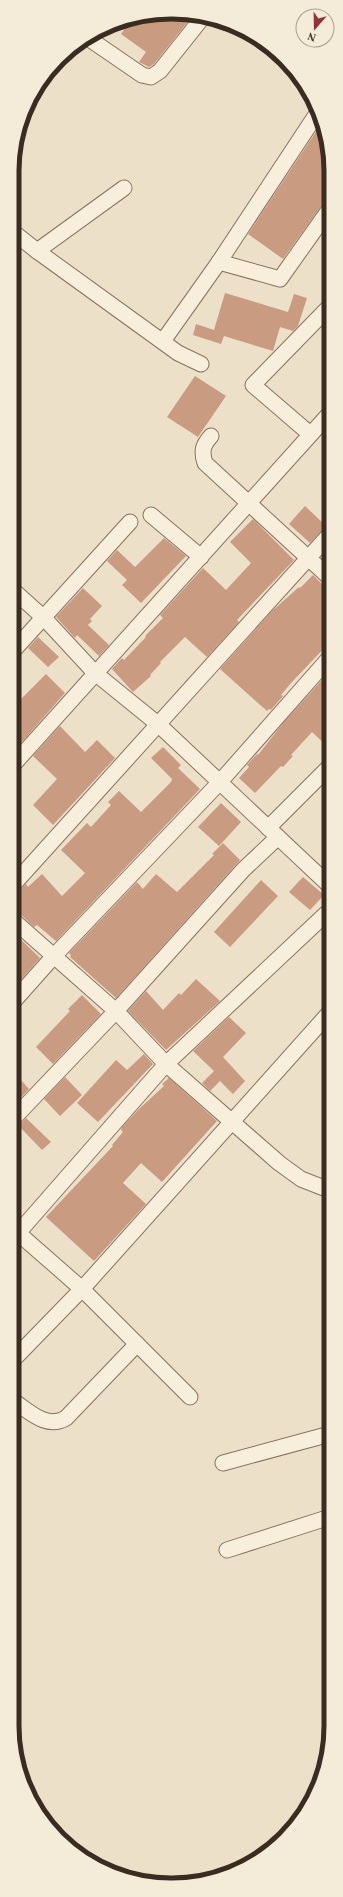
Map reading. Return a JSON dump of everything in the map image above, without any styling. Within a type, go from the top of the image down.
[{"type":"street","points":[[92,41],[142,75],[151,77],[160,71],[199,22]]},
{"type":"street","points":[[163,341],[219,262],[314,118]]},
{"type":"street","points":[[37,251],[124,188]]},
{"type":"street","points":[[219,262],[280,280],[324,217]]},
{"type":"street","points":[[19,237],[178,353],[201,364]]},
{"type":"street","points":[[310,434],[253,385],[324,312]]},
{"type":"street","points":[[19,758],[324,419]]},
{"type":"street","points":[[210,436],[204,444],[202,453],[205,463],[324,572]]},
{"type":"street","points":[[151,515],[201,556]]},
{"type":"street","points":[[19,645],[130,522]]},
{"type":"street","points":[[19,878],[324,541]]},
{"type":"street","points":[[19,595],[44,618],[95,674],[159,725],[324,880]]},
{"type":"street","points":[[19,995],[53,957],[220,783],[324,664]]},
{"type":"street","points":[[19,1112],[116,1011],[243,870],[324,773]]},
{"type":"street","points":[[19,1227],[166,1064],[324,916]]},
{"type":"street","points":[[19,926],[116,1011],[166,1064],[280,1163],[301,1179],[324,1188]]},
{"type":"street","points":[[19,1354],[82,1289],[324,1019]]},
{"type":"street","points":[[19,1237],[82,1289],[190,1397]]},
{"type":"street","points":[[19,1405],[41,1420],[51,1423],[59,1422],[66,1418],[137,1344]]},
{"type":"street","points":[[223,1463],[324,1436]]},
{"type":"street","points":[[227,1550],[324,1520]]},
{"type":"building","points":[[162,19],[189,20],[154,64],[149,67],[139,62],[146,52],[121,34],[127,26],[132,24]]},
{"type":"building","points":[[318,129],[324,162],[324,202],[283,259],[248,234]]},
{"type":"building","points":[[225,293],[288,312],[294,294],[307,298],[298,326],[293,331],[280,327],[273,351],[224,336],[221,344],[193,335],[196,324],[214,330]]},
{"type":"building","points":[[195,376],[226,396],[198,437],[167,417]]},
{"type":"building","points":[[305,506],[324,524],[324,528],[310,543],[289,524]]},
{"type":"building","points":[[253,519],[294,560],[237,620],[239,622],[207,657],[185,637],[160,662],[161,663],[150,675],[151,676],[133,692],[112,669],[122,658],[124,660],[146,637],[145,636],[163,618],[160,615],[203,568],[226,590],[251,563],[230,542]]},
{"type":"building","points":[[164,538],[186,556],[141,603],[122,585],[127,580],[107,561],[117,550],[135,567]]},
{"type":"building","points":[[313,575],[324,586],[324,648],[291,683],[281,695],[283,696],[271,710],[269,709],[267,711],[220,669],[272,611],[299,587],[300,588]]},
{"type":"building","points":[[83,588],[102,606],[90,619],[92,621],[88,625],[109,645],[99,656],[77,635],[75,638],[56,617]]},
{"type":"building","points":[[38,637],[59,657],[48,667],[28,648]]},
{"type":"building","points":[[46,674],[65,693],[19,745],[19,699],[20,700]]},
{"type":"building","points":[[324,678],[324,743],[312,732],[291,755],[293,756],[283,767],[281,766],[255,793],[239,778],[249,767],[247,765],[257,754],[258,755],[284,722]]},
{"type":"building","points":[[60,726],[85,752],[97,740],[115,758],[53,825],[33,805],[57,779],[33,756]]},
{"type":"building","points":[[163,747],[181,765],[178,768],[200,789],[56,941],[37,925],[34,927],[19,913],[19,891],[26,884],[28,887],[42,874],[62,896],[85,873],[61,850],[87,823],[91,827],[111,805],[108,802],[119,791],[141,812],[171,782],[172,779],[151,758]]},
{"type":"building","points":[[221,803],[241,822],[219,846],[198,827]]},
{"type":"building","points":[[223,843],[240,860],[116,998],[70,957],[71,955],[69,953],[137,882],[143,889],[156,874],[177,892],[214,855],[212,854]]},
{"type":"building","points":[[303,877],[324,895],[310,910],[289,892]]},
{"type":"building","points":[[261,880],[278,896],[230,947],[214,932]]},
{"type":"building","points":[[19,938],[40,958],[19,982]]},
{"type":"building","points":[[196,979],[220,1001],[166,1050],[128,1011],[146,991],[163,1010],[179,993],[181,995]]},
{"type":"building","points":[[82,995],[101,1014],[53,1064],[36,1047],[70,1011],[68,1009]]},
{"type":"building","points":[[229,1017],[246,1033],[223,1057],[245,1081],[233,1094],[220,1081],[210,1091],[202,1083],[214,1071],[193,1051]]},
{"type":"building","points":[[144,1054],[153,1064],[98,1122],[77,1103],[116,1060],[127,1070]]},
{"type":"building","points":[[65,1077],[82,1095],[60,1116],[44,1099]]},
{"type":"building","points":[[19,1078],[29,1089],[19,1100]]},
{"type":"building","points":[[169,1078],[217,1121],[162,1182],[141,1163],[123,1183],[146,1204],[94,1261],[46,1217],[113,1146],[112,1145],[123,1132],[121,1130],[122,1127],[164,1086],[162,1084]]},
{"type":"building","points":[[26,1118],[51,1142],[42,1150],[19,1126]]}]
